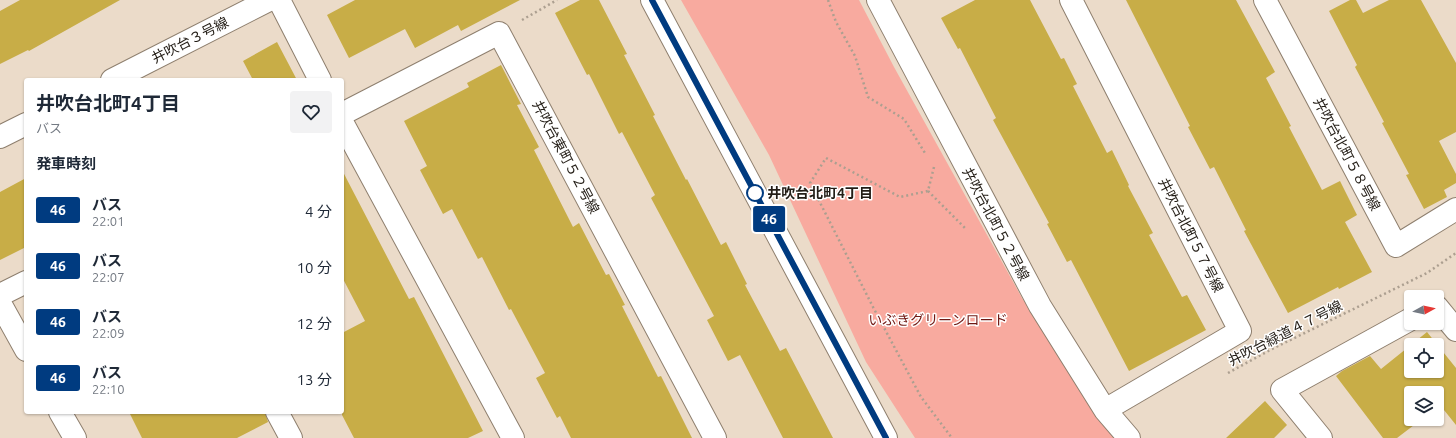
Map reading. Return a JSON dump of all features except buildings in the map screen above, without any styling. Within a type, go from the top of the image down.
[{"type":"street","name":"井吹台３号線","points":[[116,78],[269,0]]},
{"type":"street","points":[[279,0],[319,78]]},
{"type":"street","points":[[652,0],[886,438]]},
{"type":"street","name":"井吹台北町５２号線","points":[[878,0],[1040,306],[1105,410],[1129,438]]},
{"type":"street","name":"井吹台北町５７号線","points":[[1071,0],[1240,331],[1105,410]]},
{"type":"street","name":"井吹台北町５８号線","points":[[1265,0],[1396,246],[1456,209]]},
{"type":"street","points":[[344,113],[499,33]]},
{"type":"street","name":"井吹台東町５２号線","points":[[499,33],[715,438]]},
{"type":"street","points":[[0,137],[24,125]]},
{"type":"street","points":[[344,126],[513,438]]},
{"type":"street","points":[[0,296],[24,283]]},
{"type":"street","points":[[0,303],[24,346]]},
{"type":"street","points":[[1444,315],[1456,330]]},
{"type":"street","points":[[1320,438],[1282,390],[1404,323]]},
{"type":"street","points":[[61,414],[75,438]]},
{"type":"street","points":[[278,414],[291,438]]},
{"type":"path","points":[[499,33],[557,0]]},
{"type":"path","points":[[828,0],[836,22],[855,56],[868,97],[904,119],[926,156]]},
{"type":"path","points":[[930,162],[934,168],[928,191],[900,197],[826,158],[810,183],[921,397],[952,438]]},
{"type":"path","name":"井吹台緑道４７号線","points":[[1228,373],[1270,350],[1427,273],[1456,253]]},
{"type":"green space","name":"いぶきグリーンロード","points":[[681,0],[859,0],[894,67],[1022,298],[1117,438],[915,438],[866,362],[769,155]]},
{"type":"bus line","name":"46","points":[[652,0],[886,438]]},
{"type":"place","name":"井吹台北町4丁目","points":[[755,193]]}]
